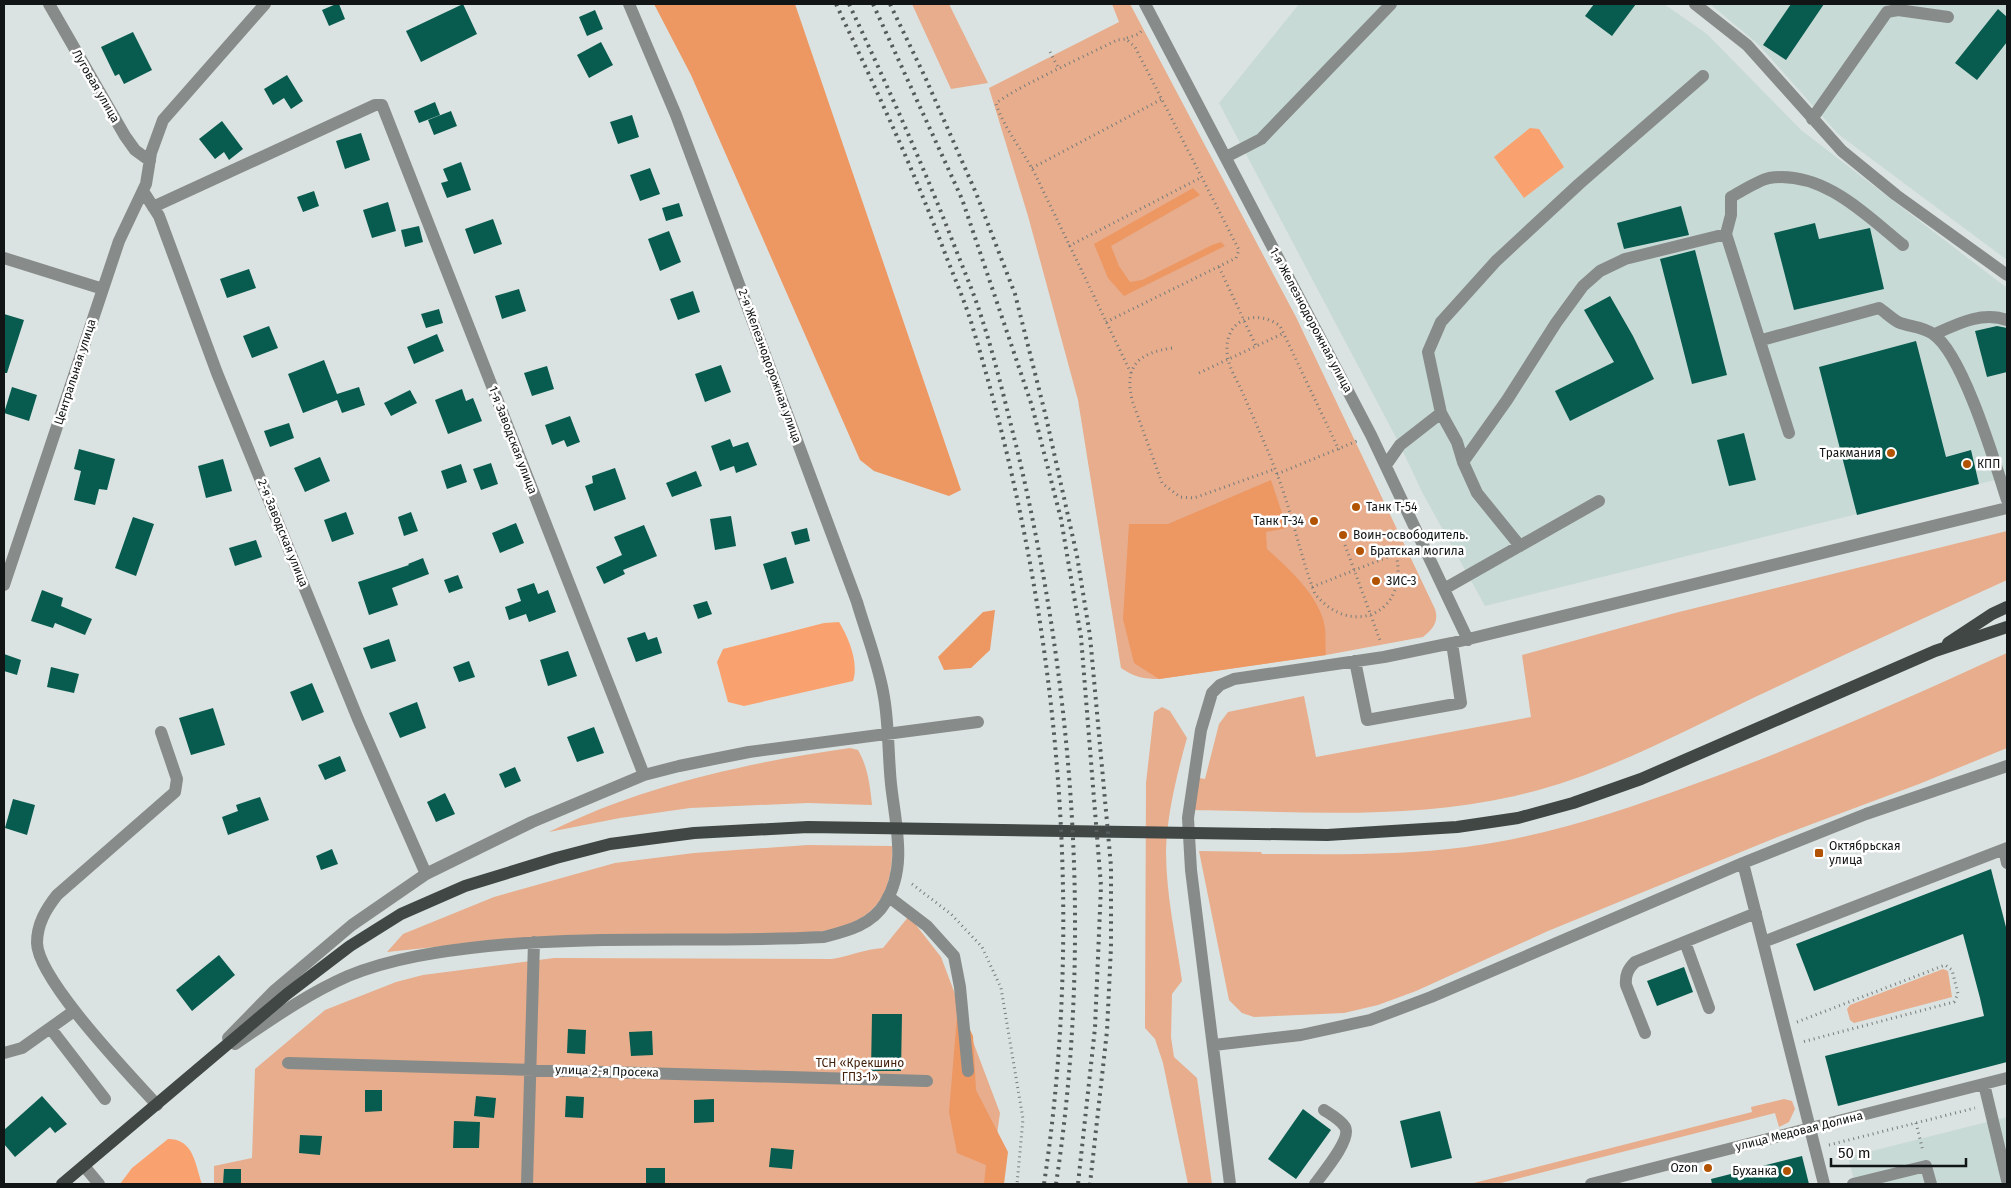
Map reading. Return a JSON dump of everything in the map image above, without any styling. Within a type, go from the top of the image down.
[{"type":"main road","points":[[1936,651],[1992,614],[2007,607]]},
{"type":"main road","points":[[62,1184],[287,994],[350,946],[400,914],[445,893],[556,858],[610,844],[694,833],[808,827],[1382,833],[1457,827],[1518,818],[1573,803],[1642,779],[1936,651],[2007,627]]},
{"type":"street","name":"Луговая улица","points":[[49,4],[125,136],[135,150],[150,161]]},
{"type":"street","name":"Центральная улица","points":[[4,585],[6,570],[127,220],[146,184],[156,136],[163,120],[173,106],[265,4]]},
{"type":"street","name":"2-я Железнодорожная улица","points":[[629,4],[676,115],[854,593],[884,694],[890,734],[891,784],[898,847],[896,875],[889,897]]},
{"type":"street","name":"1-я Железнодорожная улица","points":[[1145,4],[1371,435],[1468,640]]},
{"type":"street","points":[[1226,157],[1261,139],[1391,4]]},
{"type":"street","points":[[1695,4],[1747,44],[1842,150],[1896,195],[2007,275]]},
{"type":"street","points":[[1812,118],[1887,12],[1898,10],[1948,16]]},
{"type":"street","points":[[1520,546],[1478,493],[1463,462],[1457,442],[1440,413],[1428,352],[1441,322],[1496,262],[1579,184],[1703,76]]},
{"type":"street","name":"1-я Заводская улица","points":[[153,207],[375,105],[382,105],[644,775]]},
{"type":"street","points":[[1790,433],[1762,340],[1726,234],[1731,215],[1731,196],[1767,179],[1787,177],[1807,180],[1850,202],[1903,244]]},
{"type":"street","name":"2-я Заводская улица","points":[[143,191],[159,216],[217,373],[358,719],[426,874]]},
{"type":"street","points":[[1463,462],[1583,286],[1600,271],[1625,259],[1726,234]]},
{"type":"street","points":[[4,258],[103,289]]},
{"type":"street","points":[[1762,340],[1879,308],[1898,322],[1919,326],[1935,334],[1950,353],[1971,396],[2007,500]]},
{"type":"street","points":[[1935,334],[1960,322],[1982,317],[2007,320]]},
{"type":"street","points":[[1386,465],[1400,445],[1440,413]]},
{"type":"street","points":[[1444,589],[1599,501]]},
{"type":"street","points":[[1230,1184],[1191,870],[1188,818],[1201,730],[1210,698],[1220,685],[1234,680],[1355,661],[1468,640],[2007,508]]},
{"type":"street","points":[[1355,661],[1367,720],[1461,703],[1452,643]]},
{"type":"street","points":[[189,1077],[275,990],[352,925],[426,874],[532,822],[644,775],[749,752],[978,722]]},
{"type":"street","points":[[157,1105],[74,1011],[57,988],[39,953],[38,927],[48,907],[57,895],[175,792],[177,779],[161,732]]},
{"type":"street","points":[[1214,1045],[1301,1035],[1370,1020],[1431,997],[1743,863],[1866,814],[2007,766]]},
{"type":"street","points":[[1763,942],[2006,848],[2007,863]]},
{"type":"street","points":[[1743,863],[1824,1184]]},
{"type":"street","points":[[207,1063],[302,999],[350,976],[441,951],[534,942],[824,937],[851,930],[863,924],[879,912],[889,897],[927,926],[954,956],[960,986],[968,1071]]},
{"type":"street","points":[[1644,1033],[1626,985],[1628,971],[1635,962],[1756,913]]},
{"type":"street","points":[[527,1184],[534,942]]},
{"type":"street","points":[[1684,942],[1709,1008]]},
{"type":"street","points":[[4,1053],[22,1048],[74,1011]]},
{"type":"street","points":[[51,1029],[105,1099]]},
{"type":"street","name":"улица 2-я Просека","points":[[288,1063],[926,1081]]},
{"type":"street","name":"улица Медовая Долина","points":[[1591,1184],[1617,1181],[1810,1128],[2007,1078]]},
{"type":"street","points":[[1984,1084],[2007,1180]]},
{"type":"street","points":[[1315,1184],[1343,1144],[1347,1134],[1344,1125],[1324,1110]]},
{"type":"street","points":[[84,1166],[99,1184]]},
{"type":"street","points":[[1853,1184],[1926,1166],[1931,1184]]},
{"type":"path","points":[[1106,322],[1236,258],[1239,250],[1135,47],[1126,39],[1117,40],[1004,97],[996,104],[1032,168],[1106,322],[1132,373]]},
{"type":"path","points":[[1050,52],[1059,69]]},
{"type":"path","points":[[1032,168],[1162,99]]},
{"type":"path","points":[[1069,246],[1202,177]]},
{"type":"path","points":[[1219,267],[1256,346]]},
{"type":"path","points":[[1339,450],[1280,326],[1271,319],[1260,317],[1243,319],[1234,326],[1228,337],[1228,360],[1277,474],[1312,587],[1320,601],[1336,612],[1350,617],[1370,614],[1390,601],[1398,587],[1400,571],[1396,554]]},
{"type":"path","points":[[1199,374],[1284,333]]},
{"type":"path","points":[[1172,348],[1156,351],[1144,356],[1134,366],[1130,387],[1132,400],[1159,477],[1169,490],[1180,497],[1194,498],[1274,469]]},
{"type":"path","points":[[1277,474],[1339,450],[1371,435]]},
{"type":"path","points":[[1312,587],[1423,544]]},
{"type":"path","points":[[1345,545],[1384,648]]},
{"type":"path","points":[[912,884],[951,914],[982,947],[1001,988],[1023,1119],[1017,1184]]},
{"type":"path","points":[[1784,1027],[1940,967],[1945,966],[1952,970],[1958,994],[1954,1002],[1789,1045]]},
{"type":"path","points":[[1815,1148],[1988,1104]]},
{"type":"path","points":[[1916,1123],[1920,1139]]},
{"type":"shaded area","points":[[654,4],[795,4],[961,490],[949,496],[874,471],[860,460],[691,75]]},
{"type":"shaded area","points":[[1299,4],[1664,4],[1707,34],[1801,130],[2007,288],[2007,477],[1485,606],[1422,492],[1400,445],[1219,103]]},
{"type":"shaded area","points":[[1710,4],[2007,4],[2007,260],[1838,134],[1759,45]]},
{"type":"shaded area","points":[[1530,128],[1539,129],[1564,167],[1524,198],[1494,157]]},
{"type":"shaded area","points":[[1193,188],[1200,195],[1111,246],[1119,266],[1130,282],[1142,280],[1212,245],[1221,242],[1225,246],[1124,296],[1108,278],[1094,244]]},
{"type":"shaded area","points":[[1271,480],[1287,528],[1266,532],[1267,549],[1303,584],[1317,605],[1325,628],[1326,655],[1159,679],[1134,663],[1123,619],[1129,524],[1168,524]]},
{"type":"shaded area","points":[[995,610],[990,650],[971,668],[944,670],[938,657],[983,612]]},
{"type":"shaded area","points":[[839,622],[846,635],[854,659],[855,674],[853,681],[744,706],[728,702],[717,662],[723,649],[824,623]]},
{"type":"shaded area","points":[[958,1005],[973,1036],[976,1090],[1008,1152],[1004,1184],[984,1184],[986,1165],[957,1153],[949,1112]]},
{"type":"shaded area","points":[[2007,1117],[2007,1184],[1855,1184],[1848,1157]]},
{"type":"shaded area","points":[[168,1139],[177,1140],[188,1148],[195,1161],[202,1184],[120,1184],[132,1168]]},
{"type":"green space","points":[[912,4],[949,4],[988,83],[951,89]]},
{"type":"green space","points":[[1112,4],[1130,4],[1296,317],[1435,609],[1436,621],[1430,631],[1423,637],[1326,655],[1159,679],[1139,677],[1121,668],[1078,400],[1028,216],[989,88],[1119,22]]},
{"type":"green space","points":[[2007,531],[2007,580],[1816,668],[1637,754],[1577,778],[1515,796],[1474,804],[1432,809],[1350,813],[1185,810],[1189,776],[1205,779],[1219,724],[1228,712],[1304,696],[1316,757],[1531,717],[1522,655],[1675,613]]},
{"type":"green space","points":[[2007,653],[2007,748],[1919,784],[1780,836],[1548,931],[1416,991],[1378,1005],[1344,1013],[1254,1017],[1242,1013],[1229,1000],[1199,851],[1261,852],[1262,854],[1415,852],[1466,847],[1524,837],[1637,805],[1772,755]]},
{"type":"green space","points":[[1162,707],[1170,711],[1187,738],[1170,808],[1166,851],[1169,900],[1182,981],[1172,994],[1171,1037],[1174,1057],[1197,1078],[1212,1184],[1188,1184],[1163,1063],[1155,1039],[1145,1028],[1146,783],[1154,712]]},
{"type":"green space","points":[[850,748],[858,750],[864,763],[872,805],[808,803],[690,808],[620,818],[549,832],[620,801],[696,778],[774,761]]},
{"type":"green space","points":[[808,845],[892,846],[888,883],[882,897],[873,909],[862,918],[848,924],[812,933],[463,944],[387,952],[403,934],[494,897],[615,863],[694,853]]},
{"type":"green space","name":"ТСН «Крекшино ГПЗ-1»","points":[[909,916],[941,957],[1000,1113],[990,1184],[214,1184],[214,1166],[252,1158],[255,1069],[325,1010],[396,982],[423,975],[554,958],[832,959],[883,948]]},
{"type":"green space","points":[[1943,969],[1948,971],[1952,997],[1854,1023],[1850,1020],[1847,1009],[1850,1005]]},
{"type":"green space","points":[[1784,1099],[1792,1101],[1795,1109],[1789,1122],[1779,1127],[1775,1113],[1497,1184],[1470,1184],[1752,1112],[1751,1107]]},
{"type":"building","points":[[339,4],[345,19],[329,26],[322,10]]},
{"type":"building","points":[[463,4],[477,34],[421,62],[406,31]]},
{"type":"building","points":[[1594,4],[1636,4],[1612,36],[1585,16]]},
{"type":"building","points":[[1791,4],[1824,4],[1786,60],[1763,45]]},
{"type":"building","points":[[1998,9],[2007,17],[2007,42],[1977,80],[1955,63]]},
{"type":"building","points":[[595,10],[603,29],[587,36],[579,17]]},
{"type":"building","points":[[133,32],[152,70],[124,84],[119,74],[115,76],[101,47]]},
{"type":"building","points":[[601,42],[613,65],[589,78],[577,55]]},
{"type":"building","points":[[287,75],[303,101],[291,109],[284,98],[273,105],[264,89]]},
{"type":"building","points":[[435,102],[440,115],[419,123],[414,111]]},
{"type":"building","points":[[451,111],[457,126],[434,135],[428,120]]},
{"type":"building","points":[[632,115],[639,137],[618,144],[610,122]]},
{"type":"building","points":[[222,121],[243,149],[229,160],[224,152],[215,159],[199,139]]},
{"type":"building","points":[[361,133],[370,160],[345,169],[336,141]]},
{"type":"building","points":[[461,162],[471,190],[447,198],[441,183],[448,181],[443,169]]},
{"type":"building","points":[[650,168],[660,194],[640,201],[630,175]]},
{"type":"building","points":[[314,191],[319,206],[303,212],[297,197]]},
{"type":"building","points":[[388,202],[396,231],[372,238],[363,210]]},
{"type":"building","points":[[679,203],[683,216],[666,221],[662,208]]},
{"type":"building","points":[[1681,206],[1689,235],[1624,249],[1617,223]]},
{"type":"building","points":[[493,219],[502,244],[474,254],[465,229]]},
{"type":"building","points":[[1815,223],[1819,239],[1870,228],[1884,289],[1794,310],[1774,233]]},
{"type":"building","points":[[419,226],[423,242],[405,247],[401,230]]},
{"type":"building","points":[[669,231],[681,262],[660,271],[648,239]]},
{"type":"building","points":[[1695,250],[1727,375],[1692,384],[1660,259]]},
{"type":"building","points":[[249,269],[256,288],[227,298],[220,279]]},
{"type":"building","points":[[519,289],[526,311],[502,319],[495,296]]},
{"type":"building","points":[[693,291],[700,312],[678,320],[670,299]]},
{"type":"building","points":[[1610,296],[1633,336],[1654,379],[1570,421],[1555,391],[1614,362],[1584,310]]},
{"type":"building","points":[[439,309],[443,323],[426,328],[421,314]]},
{"type":"building","points":[[4,314],[24,320],[7,373],[4,373]]},
{"type":"building","points":[[269,326],[278,348],[252,358],[243,336]]},
{"type":"building","points":[[1997,326],[2007,328],[2007,372],[1987,377],[1975,331]]},
{"type":"building","points":[[437,334],[444,351],[414,364],[407,347]]},
{"type":"building","points":[[1916,341],[1946,457],[1971,450],[1979,484],[1857,515],[1819,367]]},
{"type":"building","points":[[324,360],[337,394],[359,387],[365,405],[342,413],[337,400],[303,413],[288,374]]},
{"type":"building","points":[[721,365],[731,392],[705,402],[695,374]]},
{"type":"building","points":[[547,366],[554,389],[532,396],[524,373]]},
{"type":"building","points":[[12,387],[37,395],[29,421],[4,413]]},
{"type":"building","points":[[462,389],[466,401],[473,398],[482,421],[448,434],[435,400]]},
{"type":"building","points":[[410,390],[417,403],[391,416],[384,403]]},
{"type":"building","points":[[570,416],[580,442],[567,447],[564,440],[552,445],[545,425]]},
{"type":"building","points":[[289,423],[294,438],[270,447],[264,431]]},
{"type":"building","points":[[1744,433],[1756,480],[1729,486],[1717,440]]},
{"type":"building","points":[[730,439],[733,447],[748,442],[757,465],[736,473],[734,466],[720,471],[711,446]]},
{"type":"building","points":[[79,449],[115,459],[107,490],[99,489],[95,505],[74,500],[81,471],[74,469]]},
{"type":"building","points":[[320,457],[330,481],[305,492],[294,468]]},
{"type":"building","points":[[223,459],[232,491],[206,498],[198,466]]},
{"type":"building","points":[[491,463],[498,484],[481,490],[473,469]]},
{"type":"building","points":[[461,464],[467,482],[447,489],[441,471]]},
{"type":"building","points":[[615,468],[626,499],[594,511],[585,486],[593,483],[592,476]]},
{"type":"building","points":[[696,471],[702,486],[672,497],[666,483]]},
{"type":"building","points":[[346,512],[354,534],[332,542],[324,520]]},
{"type":"building","points":[[411,512],[418,531],[404,536],[398,517]]},
{"type":"building","points":[[731,516],[736,546],[715,550],[710,519]]},
{"type":"building","points":[[133,517],[154,524],[136,576],[115,568]]},
{"type":"building","points":[[516,523],[524,543],[500,553],[492,533]]},
{"type":"building","points":[[644,525],[657,556],[623,570],[625,574],[604,584],[596,567],[622,555],[614,537]]},
{"type":"building","points":[[807,528],[810,541],[795,545],[791,532]]},
{"type":"building","points":[[256,540],[262,557],[235,566],[229,548]]},
{"type":"building","points":[[786,557],[794,583],[771,590],[763,564]]},
{"type":"building","points":[[423,558],[429,574],[392,588],[398,605],[369,615],[358,582],[409,565]]},
{"type":"building","points":[[458,575],[463,588],[449,593],[444,580]]},
{"type":"building","points":[[534,583],[538,594],[548,590],[556,612],[529,622],[526,614],[509,620],[505,607],[521,601],[517,589]]},
{"type":"building","points":[[42,590],[63,598],[61,606],[92,619],[85,635],[55,623],[53,628],[31,621]]},
{"type":"building","points":[[707,601],[712,614],[698,619],[693,605]]},
{"type":"building","points":[[645,632],[648,640],[657,637],[662,653],[636,662],[627,638]]},
{"type":"building","points":[[389,639],[396,661],[371,669],[363,648]]},
{"type":"building","points":[[568,651],[577,676],[548,686],[540,660]]},
{"type":"building","points":[[4,654],[21,660],[17,675],[4,671]]},
{"type":"building","points":[[469,661],[475,677],[459,682],[453,667]]},
{"type":"building","points":[[51,667],[79,674],[74,693],[47,687]]},
{"type":"building","points":[[312,683],[324,712],[302,721],[290,692]]},
{"type":"building","points":[[417,702],[426,728],[400,738],[389,713]]},
{"type":"building","points":[[213,708],[225,745],[191,755],[179,718]]},
{"type":"building","points":[[594,727],[604,753],[577,762],[567,737]]},
{"type":"building","points":[[340,756],[346,771],[325,780],[318,765]]},
{"type":"building","points":[[515,767],[521,781],[505,788],[499,774]]},
{"type":"building","points":[[445,793],[455,814],[436,822],[427,802]]},
{"type":"building","points":[[260,797],[269,820],[228,835],[222,817],[238,811],[236,805]]},
{"type":"building","points":[[13,799],[35,805],[27,835],[5,828]]},
{"type":"building","points":[[332,849],[338,864],[321,870],[316,856]]},
{"type":"building","points":[[1991,869],[2007,931],[2007,1062],[1838,1106],[1825,1056],[1984,1016],[1980,998],[1963,934],[1814,991],[1796,944]]},
{"type":"building","points":[[219,955],[235,975],[192,1011],[176,990]]},
{"type":"building","points":[[1684,967],[1693,992],[1657,1006],[1647,981]]},
{"type":"building","points":[[872,1014],[902,1014],[901,1071],[871,1071]]},
{"type":"building","points":[[568,1029],[586,1030],[585,1054],[567,1053]]},
{"type":"building","points":[[652,1031],[653,1055],[631,1056],[629,1032]]},
{"type":"building","points":[[365,1090],[382,1090],[382,1111],[365,1112]]},
{"type":"building","points":[[42,1096],[67,1124],[55,1133],[50,1127],[15,1157],[4,1144],[4,1130]]},
{"type":"building","points":[[476,1096],[496,1098],[494,1118],[474,1116]]},
{"type":"building","points":[[566,1096],[584,1097],[583,1118],[565,1117]]},
{"type":"building","points":[[714,1099],[714,1122],[694,1123],[694,1100]]},
{"type":"building","points":[[1303,1109],[1331,1130],[1296,1179],[1268,1159]]},
{"type":"building","points":[[1440,1111],[1452,1158],[1411,1168],[1400,1121]]},
{"type":"building","points":[[454,1121],[480,1122],[479,1148],[453,1148]]},
{"type":"building","points":[[300,1135],[322,1136],[320,1155],[299,1153]]},
{"type":"building","points":[[771,1148],[794,1150],[792,1169],[769,1167]]},
{"type":"building","points":[[1802,1156],[1809,1184],[1712,1184],[1711,1179]]},
{"type":"building","points":[[646,1168],[665,1168],[665,1184],[646,1184]]},
{"type":"building","points":[[224,1169],[241,1169],[241,1184],[223,1184]]},
{"type":"railway","points":[[836,4],[907,160],[966,308],[1001,429],[1025,536],[1043,643],[1056,751],[1062,860],[1063,968],[1057,1077],[1044,1184]]},
{"type":"railway","points":[[849,4],[918,157],[976,302],[1005,400],[1037,539],[1052,630],[1064,723],[1072,815],[1075,908],[1074,1000],[1067,1092],[1056,1184]]},
{"type":"railway","points":[[873,4],[962,199],[1032,406],[1061,519],[1081,637],[1101,886],[1095,1028],[1078,1184]]},
{"type":"railway","points":[[890,4],[925,77],[976,193],[1015,294],[1046,417],[1077,556],[1090,636],[1111,866],[1111,947],[1107,1031],[1090,1184]]},
{"type":"place","name":"Тракмания","points":[[1891,453]]},
{"type":"place","name":"КПП","points":[[1967,464]]},
{"type":"place","name":"Танк Т-54","points":[[1356,507]]},
{"type":"place","name":"Танк Т-34","points":[[1314,521]]},
{"type":"place","name":"Воин-освободитель.","points":[[1343,535]]},
{"type":"place","name":"Братская могила","points":[[1360,551]]},
{"type":"place","name":"ЗИС-3","points":[[1376,581]]},
{"type":"place","name":"Октябрьская улица","points":[[1819,853]]},
{"type":"place","name":"Ozon","points":[[1708,1168]]},
{"type":"place","name":"Буханка","points":[[1787,1171]]}]
